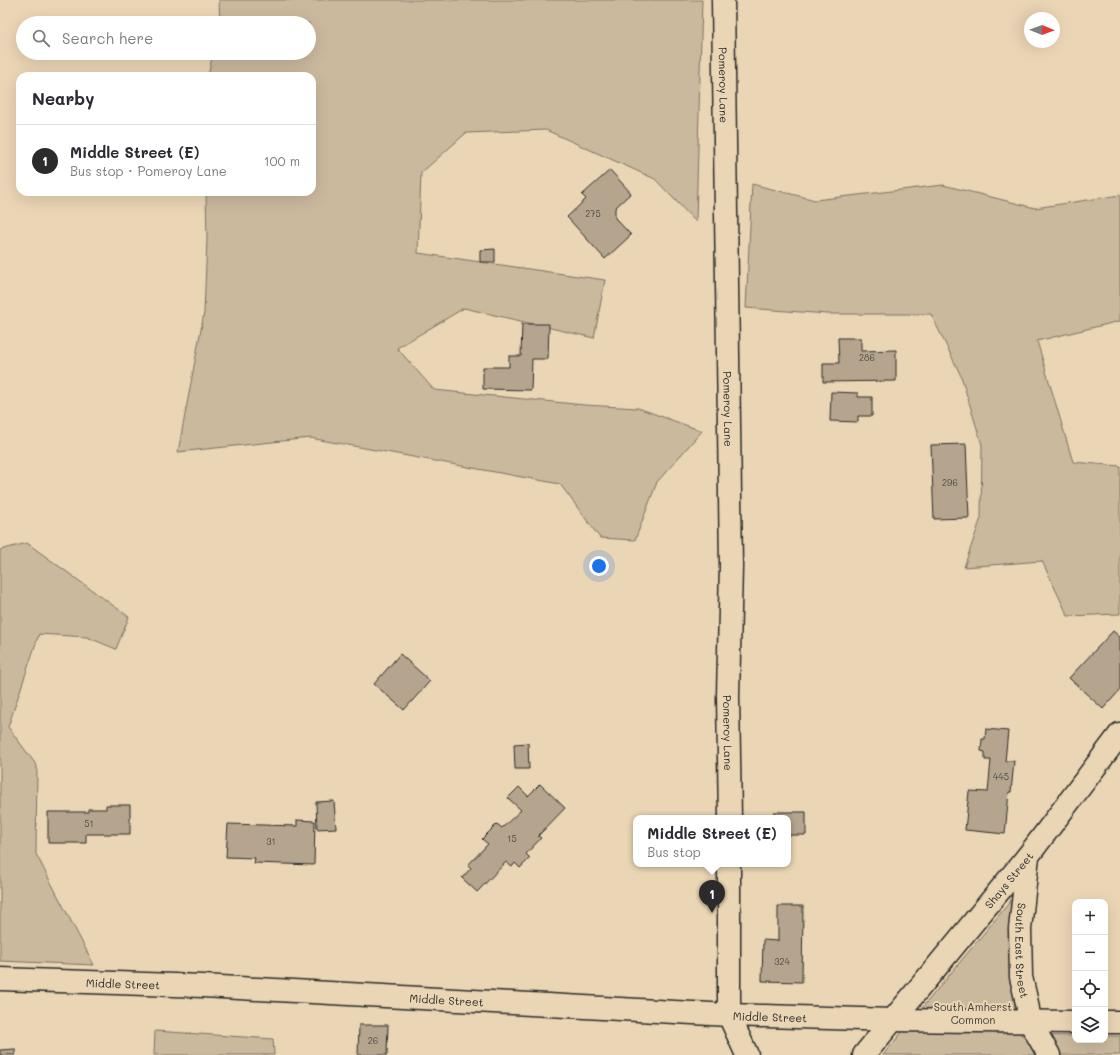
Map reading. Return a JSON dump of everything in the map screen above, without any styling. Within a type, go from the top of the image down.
[{"type":"street","name":"Pomeroy Lane","points":[[723,0],[731,566],[728,696],[730,815]]},
{"type":"street","name":"Shays Street","points":[[892,1020],[1028,856],[1120,734]]},
{"type":"street","name":"South East Street","points":[[1028,856],[1022,904],[1019,956],[1022,985],[1030,1022],[1049,1055]]},
{"type":"street","points":[[729,867],[729,1015],[747,1055]]},
{"type":"street","name":"Middle Street","points":[[0,979],[204,986],[729,1015],[892,1020]]},
{"type":"street","points":[[864,1055],[892,1020],[1072,1022]]},
{"type":"street","points":[[1108,1022],[1120,1022]]},
{"type":"green space","points":[[219,0],[702,0],[696,222],[655,179],[546,130],[466,133],[421,173],[418,253],[605,280],[594,338],[464,308],[397,348],[434,390],[584,405],[638,408],[702,431],[657,482],[635,540],[600,538],[560,484],[310,438],[178,452],[204,313],[207,239],[206,196],[316,196],[316,72],[209,72],[211,60],[316,60],[316,16],[220,16]]},
{"type":"green space","points":[[752,184],[815,200],[943,185],[1035,208],[1120,195],[1120,321],[1037,341],[1073,462],[1120,466],[1120,614],[1068,616],[1042,561],[964,567],[981,518],[982,445],[961,376],[931,314],[828,314],[746,308]]},
{"type":"green space","points":[[27,543],[129,617],[116,649],[87,637],[39,634],[8,727],[37,766],[36,854],[94,965],[0,961],[0,550]]},
{"type":"green space","name":"South Amherst Common","points":[[1014,897],[1014,1000],[1021,1035],[1072,1036],[1072,1043],[1108,1043],[1108,1036],[1120,1036],[1120,1055],[883,1055]]},
{"type":"green space","points":[[155,1031],[273,1039],[274,1055],[154,1055]]},
{"type":"building","points":[[610,170],[631,193],[615,208],[615,218],[631,235],[605,259],[567,217],[586,199],[582,195]]},
{"type":"building","points":[[495,249],[495,262],[480,262],[480,250]]},
{"type":"building","points":[[522,324],[549,324],[548,359],[532,359],[531,390],[483,389],[483,367],[509,367],[509,356],[521,356]]},
{"type":"building","points":[[838,338],[861,338],[861,351],[896,350],[896,381],[823,382],[823,363],[839,363]]},
{"type":"building","points":[[831,392],[858,393],[858,397],[872,397],[872,416],[858,416],[858,422],[830,421]]},
{"type":"building","points":[[966,444],[969,518],[934,519],[931,445]]},
{"type":"building","points":[[1113,631],[1120,637],[1120,690],[1103,709],[1069,678]]},
{"type":"building","points":[[400,654],[430,681],[404,710],[374,684]]},
{"type":"building","points":[[986,729],[1008,731],[1005,761],[1014,761],[1005,834],[965,830],[969,791],[988,792],[991,760],[985,760],[985,752],[981,751],[982,739],[985,739]]},
{"type":"building","points":[[528,743],[529,769],[515,769],[514,744]]},
{"type":"building","points":[[540,784],[565,808],[538,836],[541,838],[526,854],[530,858],[520,868],[515,863],[512,867],[506,862],[477,892],[462,878],[471,868],[468,865],[488,844],[482,839],[497,824],[502,828],[521,810],[508,798],[519,787],[528,796]]},
{"type":"building","points":[[334,801],[336,828],[317,829],[316,802]]},
{"type":"building","points":[[106,805],[130,805],[130,834],[86,834],[86,843],[48,843],[48,812],[88,812],[88,809],[106,809]]},
{"type":"building","points":[[774,812],[806,812],[806,835],[791,835],[791,815],[774,815]]},
{"type":"building","points":[[297,820],[315,821],[314,865],[254,863],[255,858],[226,857],[228,824],[297,826]]},
{"type":"building","points":[[778,906],[803,906],[802,982],[762,981],[763,940],[778,941]]},
{"type":"building","points":[[359,1025],[388,1025],[387,1055],[358,1055]]},
{"type":"building","points":[[15,1049],[15,1055],[0,1055],[0,1050]]},
{"type":"place","name":"Middle Street (E)","points":[[712,913]]}]
